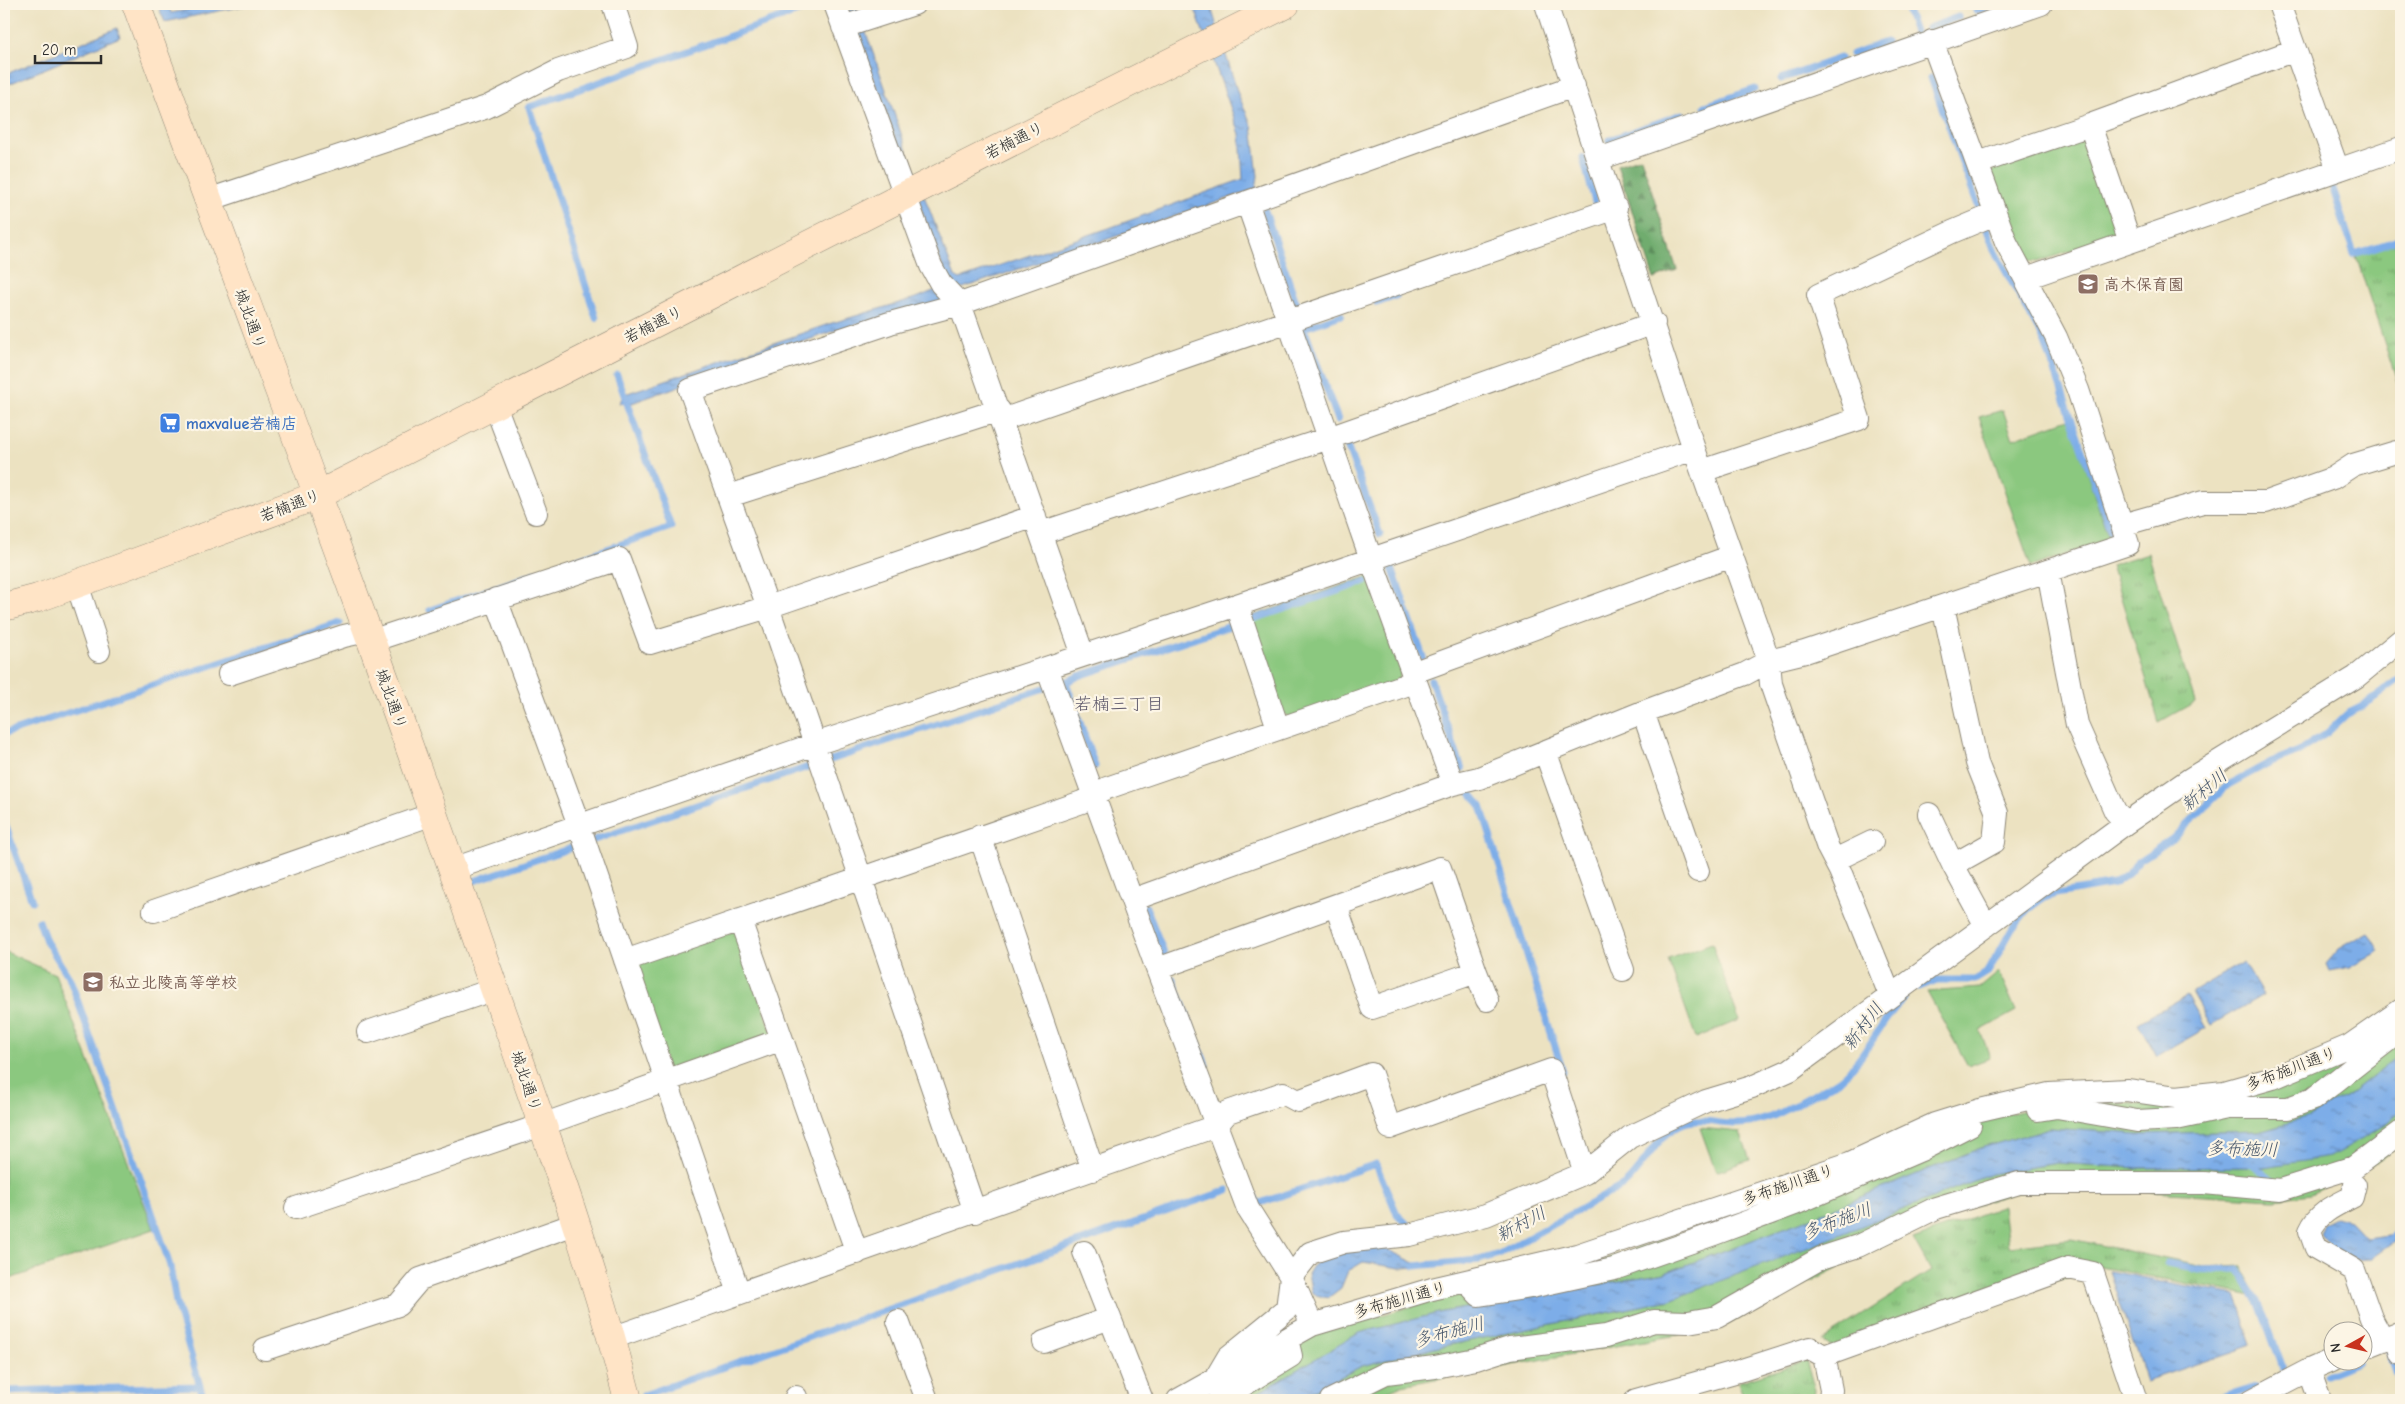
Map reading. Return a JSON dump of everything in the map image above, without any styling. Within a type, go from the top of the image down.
[{"type":"street","name":"城北通り","points":[[136,4],[453,869],[575,1224],[612,1338],[628,1400]]},
{"type":"street","points":[[208,200],[487,106],[558,71],[627,47],[613,4]]},
{"type":"street","points":[[835,4],[843,27],[915,190],[931,266],[950,294],[1000,415],[1083,655]]},
{"type":"street","points":[[843,27],[914,4]]},
{"type":"street","name":"若楠通り","points":[[4,606],[38,598],[316,496],[915,190],[1286,4]]},
{"type":"street","points":[[1546,4],[1616,208],[1694,449],[1769,662],[1771,684],[1834,860],[1890,995]]},
{"type":"street","points":[[1599,159],[2041,4]]},
{"type":"street","points":[[2279,4],[2338,170]]},
{"type":"street","points":[[1132,900],[1453,784],[1478,778],[1643,712],[1745,674],[1769,662],[1805,652],[2128,544],[2078,390],[2056,337],[2006,242],[1932,41]]},
{"type":"street","points":[[1978,163],[2090,125],[2296,50]]},
{"type":"street","points":[[975,1212],[768,607],[690,390],[890,323],[950,294],[1247,202],[1574,86]]},
{"type":"street","points":[[2090,125],[2130,242]]},
{"type":"street","points":[[2026,278],[2401,148]]},
{"type":"street","points":[[1247,202],[1371,559],[1453,784]]},
{"type":"street","points":[[729,496],[1000,415],[1288,320],[1616,208]]},
{"type":"street","points":[[1702,471],[1858,419],[1818,295],[1952,232],[1995,214]]},
{"type":"street","points":[[229,674],[344,636],[369,636],[496,599],[619,559],[650,643],[1038,524],[1329,438],[1654,323]]},
{"type":"street","points":[[495,405],[536,513]]},
{"type":"street","points":[[453,869],[815,744],[1237,605],[1694,449]]},
{"type":"street","points":[[2122,525],[2203,502],[2266,502],[2334,478],[2353,465],[2396,452]]},
{"type":"street","points":[[625,960],[1082,802],[1107,788],[1406,685],[1420,670],[1732,556]]},
{"type":"street","points":[[2048,571],[2077,725],[2114,811],[2126,823]]},
{"type":"street","points":[[76,584],[99,651]]},
{"type":"street","points":[[496,599],[579,825],[738,1294]]},
{"type":"street","points":[[1237,605],[1278,728]]},
{"type":"street","points":[[1943,606],[1978,763],[1997,813],[1994,842],[1953,865]]},
{"type":"street","points":[[1217,1390],[1228,1357],[1287,1309],[1291,1277],[1310,1253],[1344,1242],[1409,1235],[1486,1215],[1585,1173],[1630,1137],[1706,1101],[1752,1087],[1790,1070],[2126,823],[2190,779],[2356,677],[2401,640]]},
{"type":"street","points":[[1047,668],[1157,969],[1248,1210],[1291,1277],[1312,1325]]},
{"type":"street","points":[[1643,712],[1698,871]]},
{"type":"street","points":[[1545,751],[1623,970]]},
{"type":"street","points":[[154,911],[433,814]]},
{"type":"street","points":[[1929,814],[1953,865],[1986,926]]},
{"type":"street","points":[[980,836],[1092,1170]]},
{"type":"street","points":[[1834,860],[1872,842]]},
{"type":"street","points":[[1157,969],[1440,868],[1487,1000]]},
{"type":"street","points":[[1336,906],[1372,1008],[1476,972]]},
{"type":"street","points":[[740,920],[780,1040],[857,1253]]},
{"type":"street","points":[[368,1032],[495,989]]},
{"type":"street","name":"多布施川通り","points":[[1178,1400],[1217,1390],[1287,1339],[1312,1325],[1466,1281],[1577,1255],[1850,1163],[1935,1124],[1980,1110],[2049,1094],[2127,1090],[2176,1097],[2224,1092],[2274,1078],[2349,1046],[2401,1010]]},
{"type":"street","points":[[1466,1281],[1479,1296],[1614,1269],[1796,1204],[1921,1150],[1962,1127],[2009,1115],[2058,1107],[2137,1121],[2176,1119],[2227,1108],[2288,1108],[2313,1099],[2401,1030]]},
{"type":"street","points":[[296,1208],[542,1125],[780,1040]]},
{"type":"street","points":[[612,1338],[1216,1126],[1228,1112],[1283,1093],[1298,1101],[1371,1074],[1390,1128],[1551,1070],[1585,1173]]},
{"type":"street","points":[[1336,1399],[1386,1373],[1435,1376],[1476,1359],[1511,1359],[1606,1343],[1688,1322],[1717,1317],[1762,1303],[1821,1258],[1858,1246],[1936,1208],[2020,1183],[2203,1193],[2280,1190],[2354,1168],[2401,1132]]},
{"type":"street","points":[[2355,1185],[2352,1197],[2330,1208],[2315,1220],[2310,1231],[2316,1248],[2354,1270],[2371,1318],[2383,1340]]},
{"type":"street","points":[[1706,1211],[1714,1234]]},
{"type":"street","points":[[265,1349],[398,1305],[420,1279],[575,1224]]},
{"type":"street","points":[[1084,1252],[1142,1400]]},
{"type":"street","points":[[1824,1356],[2068,1268],[2093,1273],[2136,1400]]},
{"type":"street","points":[[1044,1342],[1110,1318]]},
{"type":"street","points":[[898,1321],[927,1400]]},
{"type":"street","points":[[2372,1344],[2395,1335],[2401,1354]]},
{"type":"street","points":[[1636,1400],[1742,1370],[1810,1348],[1824,1356],[1831,1390],[1830,1400]]},
{"type":"street","points":[[2252,1400],[2322,1364]]},
{"type":"street","points":[[2309,1370],[2320,1400]]},
{"type":"green space","points":[[2076,135],[2086,139],[2116,229],[2112,238],[2037,262],[2027,260],[1991,174],[1999,163]]},
{"type":"green space","points":[[1641,157],[1677,270],[1654,279],[1617,165]]},
{"type":"green space","points":[[2401,238],[2401,394],[2355,253]]},
{"type":"green space","points":[[2003,410],[2013,439],[2069,419],[2109,539],[2031,567],[1979,417]]},
{"type":"green space","points":[[2148,553],[2195,702],[2159,722],[2111,565]]},
{"type":"green space","points":[[1369,576],[1403,668],[1398,680],[1292,718],[1280,712],[1249,617]]},
{"type":"green space","points":[[737,930],[773,1036],[669,1072],[633,966]]},
{"type":"green space","points":[[1712,943],[1739,1020],[1696,1038],[1668,959]]},
{"type":"green space","points":[[4,951],[55,974],[154,1229],[4,1281]]},
{"type":"green space","points":[[1999,972],[2016,1011],[1980,1031],[1990,1058],[1968,1066],[1927,992],[1980,988]]},
{"type":"green space","points":[[2401,1020],[2401,1054],[2351,1093],[2309,1117],[2260,1131],[2138,1134],[2050,1128],[1978,1149],[1808,1219],[1665,1273],[1443,1312],[1360,1333],[1246,1400],[1194,1400],[1303,1338],[1447,1296],[1591,1264],[1857,1172],[1954,1125],[2074,1100],[2179,1107],[2272,1090],[2352,1053]]},
{"type":"green space","points":[[2401,1111],[2401,1145],[2360,1172],[2310,1194],[2274,1199],[2065,1187],[2013,1193],[1951,1212],[1868,1252],[1728,1324],[1402,1385],[1366,1400],[1295,1400],[1362,1366],[1439,1347],[1670,1300],[1991,1174],[2057,1163],[2138,1168],[2264,1167],[2382,1128]]},
{"type":"green space","points":[[1700,1128],[1740,1132],[1750,1160],[1716,1172]]},
{"type":"green space","points":[[2003,1206],[2008,1246],[2071,1239],[2204,1267],[2241,1265],[2259,1297],[2101,1267],[1833,1347],[1822,1340],[1931,1271],[1913,1239]]},
{"type":"green space","points":[[1806,1361],[1815,1390],[1813,1400],[1744,1400],[1738,1382]]},
{"type":"water","points":[[157,4],[168,4],[171,13],[218,4],[253,4],[165,22]]},
{"type":"water","points":[[846,4],[856,4],[911,162],[955,276],[960,279],[1109,228],[1243,179],[1240,134],[1193,4],[1210,4],[1238,94],[1252,126],[1258,176],[1256,189],[957,290],[943,301],[839,329],[629,404],[619,403],[625,394],[829,324],[919,297],[949,284]]},
{"type":"water","points":[[117,28],[120,37],[4,86],[4,75]]},
{"type":"water","points":[[2368,932],[2379,951],[2350,967],[2329,971],[2326,964],[2339,949]]},
{"type":"water","points":[[2243,962],[2263,995],[2211,1025],[2192,992]]},
{"type":"water","points":[[2187,995],[2206,1028],[2157,1056],[2138,1023]]},
{"type":"water","name":"多布施川","points":[[2401,1054],[2401,1111],[2382,1128],[2330,1157],[2264,1167],[2138,1168],[2057,1163],[1991,1174],[1812,1246],[1670,1300],[1439,1347],[1362,1366],[1295,1400],[1246,1400],[1359,1333],[1443,1312],[1665,1273],[1808,1219],[1978,1149],[2050,1128],[2138,1134],[2260,1131],[2309,1117],[2351,1093]]},
{"type":"water","points":[[2336,1217],[2349,1221],[2365,1238],[2397,1234],[2395,1241],[2371,1258],[2356,1259],[2332,1249],[2320,1233],[2324,1223]]},
{"type":"water","points":[[1382,1247],[1423,1267],[1399,1268],[1363,1262],[1348,1271],[1341,1288],[1328,1298],[1312,1294],[1308,1274],[1316,1261],[1334,1254]]},
{"type":"water","points":[[2109,1271],[2235,1295],[2252,1345],[2146,1381]]},
{"type":"waterway","points":[[596,318],[529,107],[820,4]]},
{"type":"waterway","points":[[1905,4],[1915,32]]},
{"type":"waterway","points":[[1976,11],[1998,4]]},
{"type":"waterway","points":[[1928,28],[1958,17]]},
{"type":"waterway","points":[[1852,54],[1886,42]]},
{"type":"waterway","points":[[1781,79],[1840,58]]},
{"type":"waterway","points":[[1931,78],[1979,208]]},
{"type":"waterway","points":[[1705,106],[1755,89]]},
{"type":"waterway","points":[[1609,140],[1682,114]]},
{"type":"waterway","points":[[1583,158],[1595,202]]},
{"type":"waterway","points":[[2331,183],[2354,254],[2401,239]]},
{"type":"waterway","points":[[1265,211],[1297,305]]},
{"type":"waterway","points":[[1986,227],[1995,252],[2044,340],[2111,532]]},
{"type":"waterway","points":[[1377,303],[1396,296]]},
{"type":"waterway","points":[[1338,420],[1304,328],[1341,315]]},
{"type":"waterway","points":[[430,610],[671,527],[617,375]]},
{"type":"waterway","points":[[1347,446],[1380,534]]},
{"type":"waterway","points":[[1392,568],[1423,657]]},
{"type":"waterway","points":[[1254,619],[1365,582]]},
{"type":"waterway","points":[[4,734],[340,623]]},
{"type":"waterway","points":[[1095,766],[1066,682],[1233,625]]},
{"type":"waterway","name":"新村川","points":[[1919,987],[1937,980],[1975,980],[1988,972],[2012,929],[2027,910],[2042,899],[2056,894],[2114,884],[2128,874],[2140,860],[2172,839],[2228,785],[2271,762],[2299,751],[2327,733],[2347,714],[2363,706],[2401,678]]},
{"type":"waterway","points":[[1431,680],[1462,769]]},
{"type":"waterway","points":[[831,760],[1044,688]]},
{"type":"waterway","points":[[594,840],[808,767]]},
{"type":"waterway","points":[[1470,792],[1481,806],[1563,1072]]},
{"type":"waterway","points":[[4,821],[32,901]]},
{"type":"waterway","points":[[468,883],[574,847]]},
{"type":"waterway","points":[[1146,907],[1164,953]]},
{"type":"waterway","points":[[39,921],[46,941],[70,979],[159,1232],[170,1266],[176,1303],[204,1400]]},
{"type":"waterway","points":[[1173,979],[1206,1065]]},
{"type":"waterway","name":"新村川","points":[[1415,1266],[1479,1260],[1499,1254],[1624,1185],[1662,1138],[1678,1126],[1693,1121],[1729,1124],[1759,1121],[1769,1118],[1835,1083],[1853,1067],[1888,1016],[1904,998]]},
{"type":"waterway","name":"多布施川","points":[[2248,1162],[2275,1182]]},
{"type":"waterway","points":[[1254,1196],[1257,1204],[1376,1164],[1397,1214],[1408,1225]]},
{"type":"waterway","points":[[644,1395],[1228,1190]]},
{"type":"waterway","points":[[2390,1239],[2401,1230]]},
{"type":"waterway","points":[[2167,1264],[2200,1270],[2238,1269],[2257,1298],[2286,1377]]},
{"type":"waterway","points":[[2389,1351],[2401,1388]]},
{"type":"waterway","points":[[2326,1375],[2333,1372]]},
{"type":"waterway","points":[[4,1391],[200,1386]]},
{"type":"waterway","points":[[2214,1400],[2256,1387]]},
{"type":"place","name":"高木保育園","points":[[2088,284]]},
{"type":"place","name":"maxvalue若楠店","points":[[170,423]]},
{"type":"place","name":"私立北陵高等学校","points":[[93,982]]},
{"type":"district","name":"若楠三丁目","points":[[1119,704]]}]
